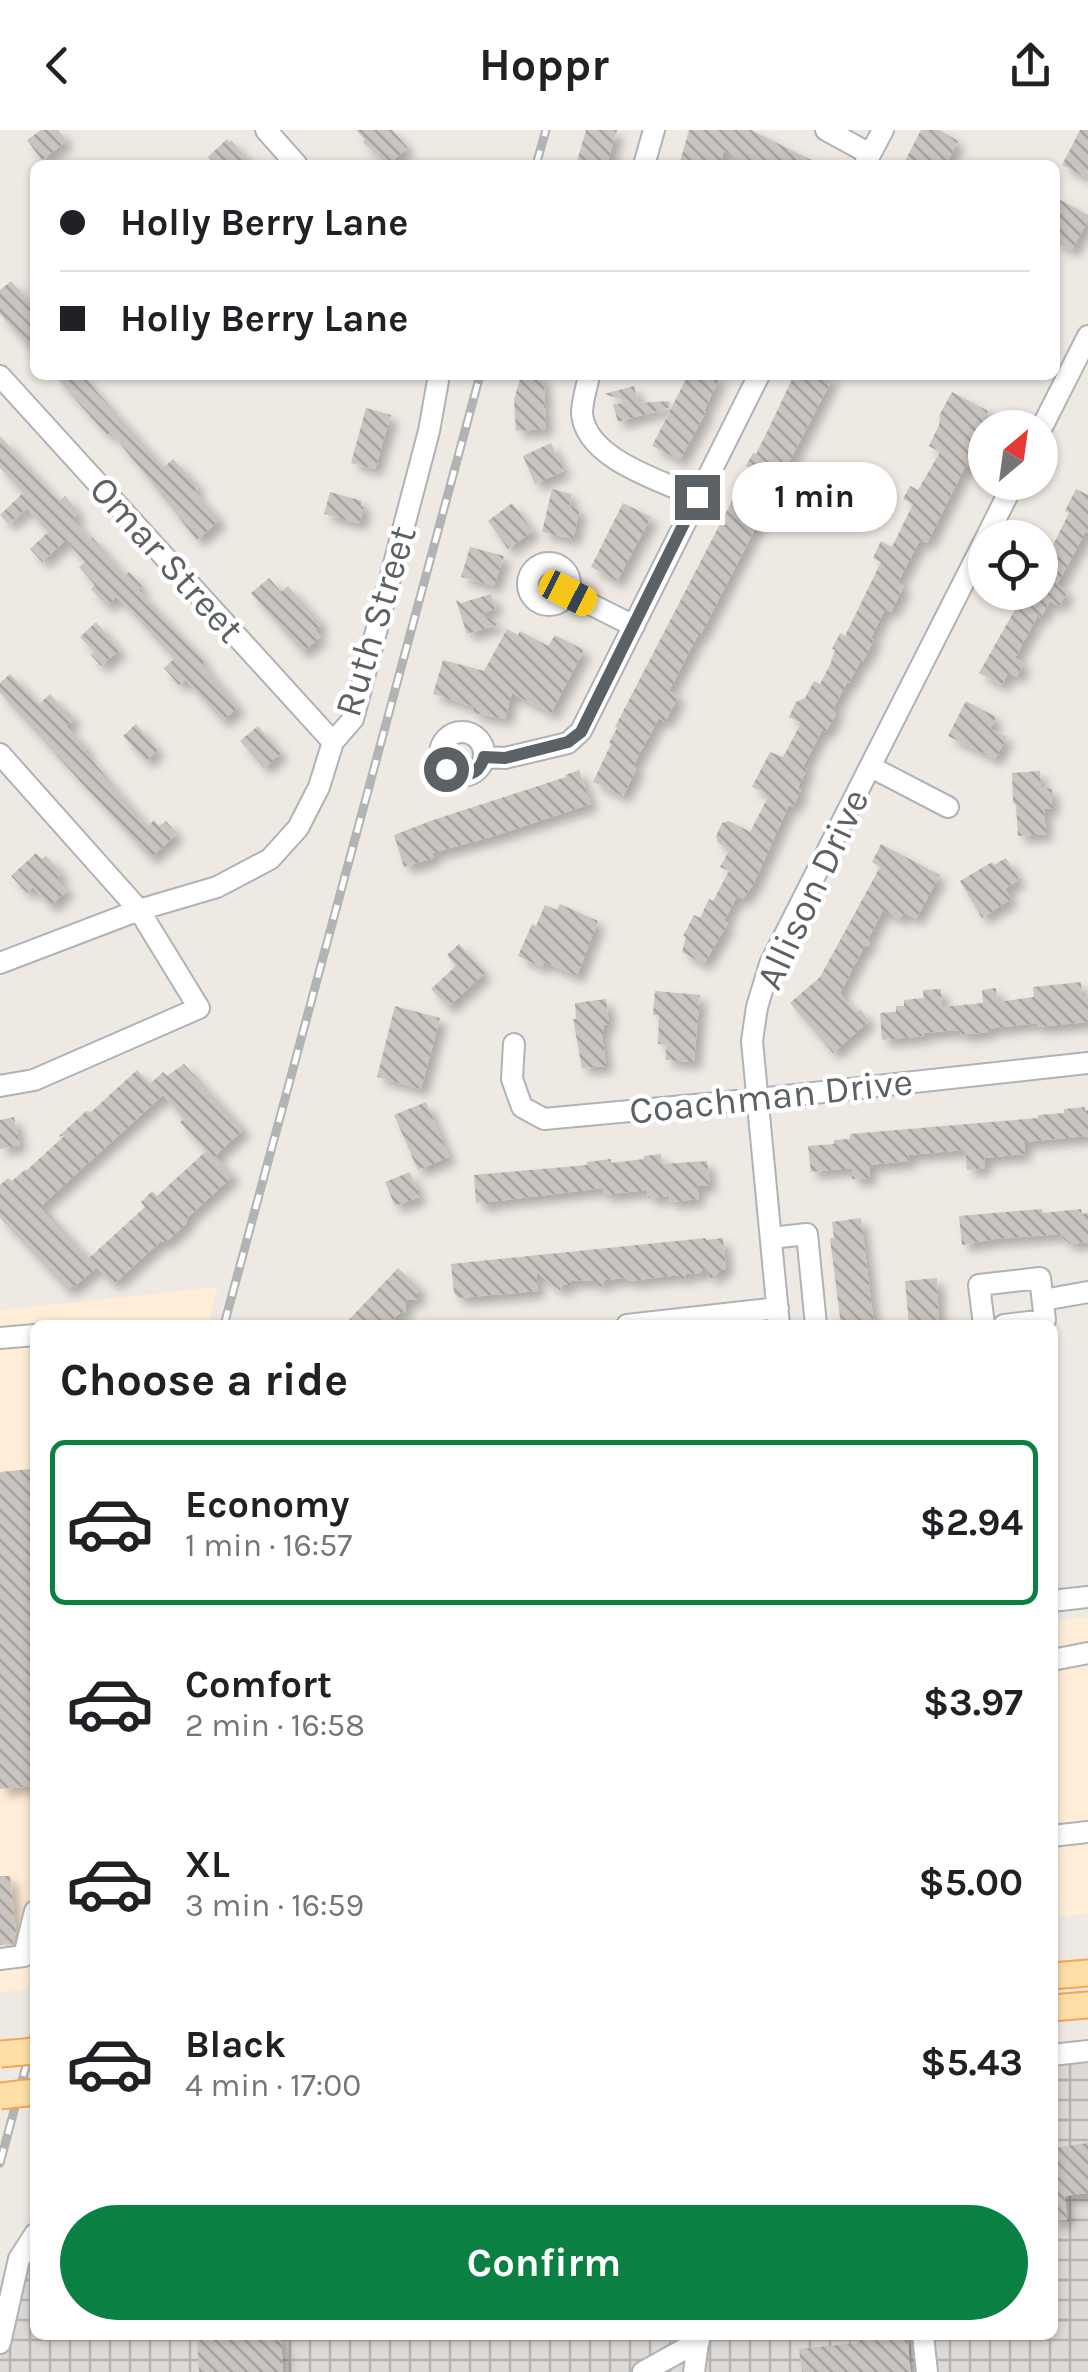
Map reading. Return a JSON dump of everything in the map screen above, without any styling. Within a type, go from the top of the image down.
[{"type":"main road","points":[[1058,1975],[1088,1972]]},
{"type":"main road","points":[[1058,2008],[1088,2005]]},
{"type":"main road","points":[[0,2054],[30,2051]]},
{"type":"main road","points":[[0,2096],[30,2093]]},
{"type":"street","points":[[266,130],[293,160]]},
{"type":"street","points":[[645,160],[654,130]]},
{"type":"street","points":[[826,130],[868,160],[883,130]]},
{"type":"street","points":[[1052,410],[1082,361],[1088,336]]},
{"type":"street","name":"Omar Street","points":[[0,376],[334,742]]},
{"type":"street","name":"Ruth Street","points":[[0,963],[139,910],[218,887],[270,858],[298,828],[320,787],[334,742],[353,719],[430,431],[438,380]]},
{"type":"street","points":[[588,380],[582,416],[594,442],[628,467],[697,497]]},
{"type":"street","points":[[484,757],[505,758],[568,742],[581,732],[756,380]]},
{"type":"street","name":"Allison Drive","points":[[778,1316],[752,1041],[757,1007],[770,964],[968,575]]},
{"type":"street","points":[[568,593],[634,626]]},
{"type":"street","points":[[0,754],[139,910],[199,1008],[34,1080],[0,1086]]},
{"type":"street","points":[[871,767],[948,808]]},
{"type":"street","name":"Coachman Drive","points":[[514,1044],[512,1079],[522,1107],[544,1118],[759,1099],[1088,1062]]},
{"type":"street","points":[[771,1238],[807,1234],[816,1320]]},
{"type":"street","points":[[983,1320],[979,1285],[1040,1278],[1045,1320]]},
{"type":"street","points":[[1043,1300],[1088,1292]]},
{"type":"street","points":[[710,1320],[778,1316]]},
{"type":"street","points":[[0,1338],[30,1335]]},
{"type":"street","points":[[1058,1600],[1088,1597]]},
{"type":"street","points":[[1058,1659],[1088,1653]]},
{"type":"street","points":[[1058,1835],[1088,1832]]},
{"type":"street","points":[[0,1960],[24,1956],[30,1931]]},
{"type":"street","points":[[1058,2054],[1088,2051]]},
{"type":"street","points":[[0,2343],[19,2259],[30,2242]]},
{"type":"street","points":[[643,2372],[696,2340]]},
{"type":"street","points":[[694,2372],[699,2340]]},
{"type":"street","points":[[924,2340],[927,2372]]},
{"type":"shaded area","points":[[218,1287],[209,1320],[30,1320],[30,1982],[28,1989],[0,1993],[0,1310]]},
{"type":"shaded area","points":[[1088,1617],[1088,1914],[1058,1917],[1058,1620]]},
{"type":"shaded area","points":[[1088,2060],[1088,2372],[0,2372],[0,2353],[30,2230],[30,2340],[1058,2340],[1058,2063]]},
{"type":"building","points":[[41,130],[58,130],[67,141],[42,160],[27,140]]},
{"type":"building","points":[[356,130],[392,130],[408,148],[393,160],[382,160]]},
{"type":"building","points":[[586,130],[617,130],[608,160],[577,160]]},
{"type":"building","points":[[689,130],[751,130],[811,160],[742,160],[724,151],[721,160],[680,160]]},
{"type":"building","points":[[921,130],[940,130],[958,141],[948,160],[906,160]]},
{"type":"building","points":[[1080,130],[1088,130],[1088,178],[1062,165]]},
{"type":"building","points":[[227,139],[249,160],[211,160],[208,157]]},
{"type":"building","points":[[1060,200],[1088,215],[1072,250],[1060,244]]},
{"type":"building","points":[[11,281],[30,302],[30,349],[0,314],[0,290]]},
{"type":"building","points":[[58,380],[86,380],[164,467],[173,459],[199,487],[194,491],[220,520],[197,540],[111,432],[107,435]]},
{"type":"building","points":[[520,380],[543,380],[546,429],[516,431],[514,400]]},
{"type":"building","points":[[685,380],[719,380],[680,460],[652,446]]},
{"type":"building","points":[[792,380],[831,380],[669,691],[679,696],[665,722],[659,718],[633,766],[637,768],[623,796],[593,782],[615,727],[749,468],[746,466],[756,454]]},
{"type":"building","points":[[634,386],[639,403],[669,401],[670,407],[618,422],[613,404],[632,403],[604,394]]},
{"type":"building","points":[[952,392],[986,410],[968,410],[968,466],[927,543],[920,540],[898,582],[904,586],[891,612],[885,609],[871,638],[874,640],[833,709],[837,712],[826,732],[822,730],[803,767],[807,769],[793,807],[789,805],[753,885],[743,899],[737,896],[724,921],[728,923],[704,964],[682,952],[686,937],[683,936],[694,915],[700,918],[709,899],[713,901],[729,871],[720,867],[730,849],[718,843],[716,836],[722,823],[729,821],[750,832],[769,795],[752,787],[770,752],[783,757],[801,723],[789,717],[796,702],[805,698],[814,681],[820,684],[840,633],[845,636],[881,562],[873,558],[881,541],[892,547],[913,504],[903,499],[910,486],[918,490],[940,452],[929,446]]},
{"type":"building","points":[[366,408],[391,415],[375,469],[351,463]]},
{"type":"building","points":[[0,436],[59,501],[65,496],[79,513],[73,518],[90,539],[125,575],[129,572],[142,586],[138,590],[203,659],[239,707],[222,721],[186,680],[179,685],[164,668],[174,659],[116,597],[107,606],[91,589],[95,585],[79,567],[85,562],[66,540],[42,562],[30,549],[48,532],[27,508],[8,524],[0,515],[23,493],[0,468]]},
{"type":"building","points":[[551,443],[564,471],[535,484],[523,456]]},
{"type":"building","points":[[552,489],[572,494],[569,506],[580,509],[573,539],[542,532]]},
{"type":"building","points":[[1076,489],[1088,495],[1088,532],[1058,583],[1058,535],[1069,513],[1065,511]]},
{"type":"building","points":[[330,492],[362,501],[360,522],[324,514]]},
{"type":"building","points":[[512,503],[533,531],[508,549],[488,521]]},
{"type":"building","points":[[623,503],[651,517],[617,581],[591,567]]},
{"type":"building","points":[[470,547],[504,556],[494,586],[461,577]]},
{"type":"building","points":[[269,578],[281,592],[288,586],[322,624],[315,630],[321,637],[302,652],[251,593]]},
{"type":"building","points":[[1058,586],[1068,591],[1058,605]]},
{"type":"building","points":[[491,594],[496,608],[481,614],[500,624],[467,634],[456,600],[461,603]]},
{"type":"building","points":[[1015,610],[1045,610],[1040,619],[1039,613],[1015,658],[1024,663],[1017,677],[1008,673],[1002,685],[979,673]]},
{"type":"building","points":[[96,622],[120,650],[101,666],[80,637]]},
{"type":"building","points":[[507,629],[518,635],[520,631],[548,646],[555,635],[584,650],[551,713],[512,693],[505,719],[474,713],[474,707],[433,694],[443,660],[484,671]]},
{"type":"building","points":[[10,674],[39,704],[50,694],[75,719],[66,726],[148,826],[154,820],[159,826],[166,821],[177,834],[150,858],[0,693],[0,683]]},
{"type":"building","points":[[966,701],[996,717],[990,729],[1007,737],[995,759],[948,736]]},
{"type":"building","points":[[136,724],[158,750],[146,761],[123,736]]},
{"type":"building","points":[[258,726],[281,753],[264,768],[240,741]]},
{"type":"building","points":[[579,770],[591,804],[432,853],[434,858],[404,867],[394,835]]},
{"type":"building","points":[[1040,771],[1041,787],[1052,789],[1052,809],[1044,809],[1046,834],[1018,836],[1012,773]]},
{"type":"building","points":[[881,844],[940,875],[916,919],[904,913],[899,919],[883,910],[868,939],[870,945],[864,947],[840,993],[869,1021],[833,1053],[790,1003],[820,977],[880,867],[872,862]]},
{"type":"building","points":[[36,853],[42,859],[46,856],[62,873],[57,877],[68,890],[50,906],[33,887],[27,893],[11,876]]},
{"type":"building","points":[[1006,858],[1019,880],[1005,889],[1011,899],[982,918],[960,881]]},
{"type":"building","points":[[560,904],[598,921],[577,976],[518,956],[545,905],[557,910]]},
{"type":"building","points":[[459,944],[485,973],[448,1007],[431,989],[456,966],[447,955]]},
{"type":"building","points":[[1081,982],[1082,996],[1088,996],[1088,1022],[1037,1027],[1037,1023],[987,1029],[988,1032],[960,1035],[960,1030],[882,1040],[880,1013],[896,1012],[896,1006],[904,1006],[904,1000],[924,998],[923,990],[941,989],[942,1007],[983,1003],[982,990],[996,988],[997,1002],[1034,997],[1033,987]]},
{"type":"building","points":[[655,991],[700,995],[694,1062],[665,1060],[667,1045],[658,1044],[659,1015],[653,1015]]},
{"type":"building","points":[[606,999],[609,1024],[603,1025],[602,1034],[606,1066],[582,1068],[573,1019],[575,1003]]},
{"type":"building","points":[[395,1006],[440,1018],[421,1089],[377,1077]]},
{"type":"building","points":[[184,1064],[244,1129],[215,1156],[233,1176],[187,1218],[187,1223],[115,1283],[97,1267],[74,1287],[65,1288],[0,1218],[0,1185],[26,1171],[86,1111],[91,1112],[137,1070],[150,1084],[163,1072],[167,1076]],"holes":[[[163,1095],[184,1119],[180,1122],[206,1151],[157,1196],[152,1191],[141,1202],[145,1207],[89,1258],[41,1206]]]},
{"type":"building","points":[[426,1102],[449,1157],[418,1170],[394,1115]]},
{"type":"building","points":[[1085,1107],[1088,1136],[1024,1142],[1025,1154],[984,1158],[985,1168],[967,1170],[965,1150],[908,1155],[909,1161],[869,1165],[870,1178],[852,1179],[852,1168],[811,1172],[808,1146],[834,1144],[834,1140],[850,1139],[850,1134],[1038,1118]]},
{"type":"building","points":[[14,1117],[20,1145],[0,1149],[0,1120]]},
{"type":"building","points":[[661,1154],[662,1164],[707,1161],[710,1185],[697,1186],[699,1199],[670,1202],[669,1196],[648,1198],[647,1190],[603,1195],[603,1188],[490,1202],[487,1206],[476,1203],[474,1175],[587,1165],[611,1159],[611,1163]]},
{"type":"building","points":[[410,1172],[420,1197],[395,1206],[385,1182]]},
{"type":"building","points":[[1042,1209],[1043,1213],[1081,1209],[1082,1214],[1088,1213],[1088,1242],[1070,1244],[1063,1234],[962,1245],[959,1216]]},
{"type":"building","points":[[861,1218],[873,1320],[840,1320],[830,1238],[834,1238],[832,1222]]},
{"type":"building","points":[[723,1238],[726,1269],[710,1280],[704,1269],[686,1274],[683,1280],[679,1275],[630,1281],[626,1278],[605,1280],[601,1287],[595,1281],[570,1280],[571,1285],[563,1285],[560,1290],[536,1272],[538,1291],[459,1298],[454,1293],[451,1264]]},
{"type":"building","points":[[398,1268],[421,1289],[417,1300],[406,1300],[405,1312],[392,1320],[349,1320]]},
{"type":"building","points":[[937,1278],[939,1320],[909,1320],[905,1281]]},
{"type":"building","points":[[30,1469],[30,1786],[0,1789],[0,1472]]},
{"type":"building","points":[[0,1876],[10,1876],[16,1932],[13,1944],[0,1945]]},
{"type":"building","points":[[1088,2143],[1088,2193],[1065,2196],[1067,2220],[1058,2221],[1058,2147]]},
{"type":"building","points":[[197,2340],[281,2340],[283,2372],[199,2372]]},
{"type":"building","points":[[858,2340],[908,2340],[911,2372],[802,2372],[799,2349],[858,2343]]},
{"type":"railway","points":[[537,160],[546,130]]},
{"type":"railway","points":[[225,1320],[479,380]]},
{"type":"railway","points":[[0,2163],[30,2051]]},
{"type":"route","points":[[446,769],[466,776],[478,769],[484,757],[505,758],[568,742],[581,732],[697,497]]}]
